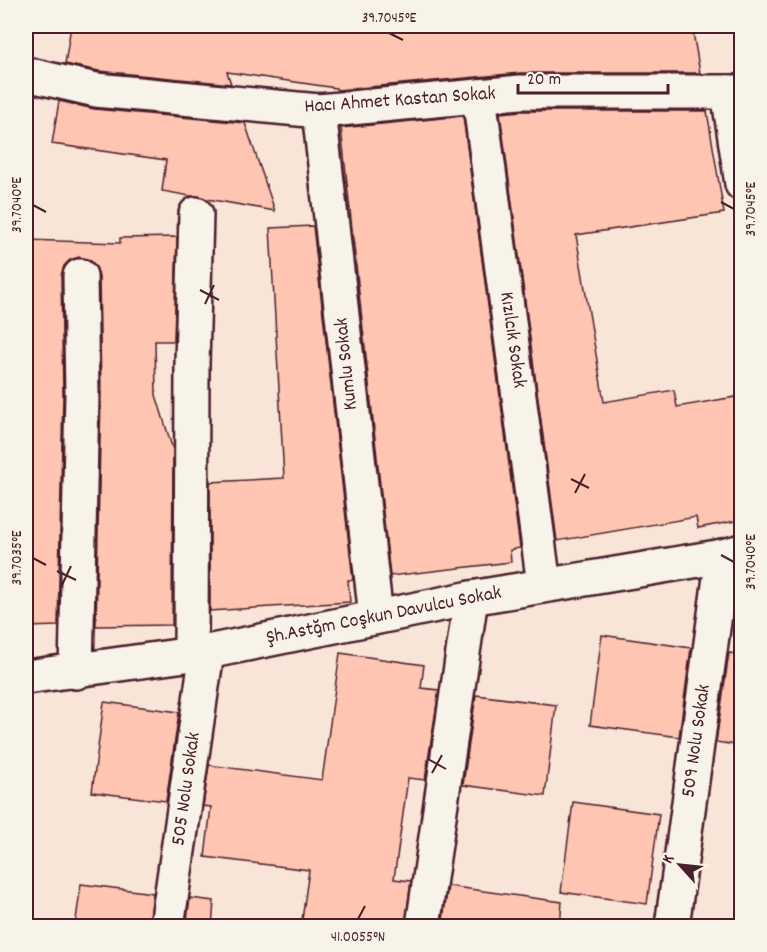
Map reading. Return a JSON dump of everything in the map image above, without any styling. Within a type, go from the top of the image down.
[{"type":"street","name":"Hacı Ahmet Kastan Sokak","points":[[26,74],[96,90],[319,111],[520,92],[735,92]]},
{"type":"street","points":[[735,92],[741,184]]},
{"type":"street","name":"Kızılcık Sokak","points":[[479,96],[544,585]]},
{"type":"street","name":"Kumlu Sokak","points":[[319,111],[376,617]]},
{"type":"street","name":"505 Nolu Sokak","points":[[167,927],[199,653],[192,364],[196,214]]},
{"type":"street","points":[[76,672],[82,394],[80,276]]},
{"type":"street","name":"Şh.Astğm Coşkun Davulcu Sokak","points":[[26,677],[76,672],[199,653],[471,598],[732,554]]},
{"type":"street","name":"509 Nolu Sokak","points":[[672,927],[732,554]]},
{"type":"street","points":[[423,927],[471,598]]},
{"type":"building","points":[[71,26],[692,26],[700,73],[520,73],[337,90],[336,88],[227,72],[231,84],[99,71],[65,64]]},
{"type":"building","points":[[59,101],[94,109],[245,123],[275,211],[162,191],[166,160],[52,144]]},
{"type":"building","points":[[707,111],[724,213],[576,235],[604,402],[674,390],[677,407],[741,396],[741,520],[698,528],[696,517],[557,541],[500,113]]},
{"type":"building","points":[[463,116],[520,548],[510,550],[511,562],[390,576],[341,128]]},
{"type":"building","points":[[313,226],[353,580],[348,580],[350,602],[210,611],[210,482],[284,478],[270,228]]},
{"type":"building","points":[[177,237],[174,341],[155,341],[156,395],[173,450],[172,625],[96,626],[101,394],[99,276],[90,260],[79,257],[70,260],[64,266],[61,276],[63,394],[58,626],[26,627],[26,240],[120,243],[120,238]]},
{"type":"building","points":[[602,635],[691,648],[679,737],[590,725]]},
{"type":"building","points":[[340,653],[424,665],[421,688],[439,690],[425,780],[408,778],[394,879],[411,881],[405,927],[301,927],[309,870],[205,857],[211,807],[203,806],[209,765],[322,780]]},
{"type":"building","points":[[729,653],[741,654],[741,746],[716,742]]},
{"type":"building","points":[[476,695],[556,705],[545,796],[463,785]]},
{"type":"building","points":[[104,702],[179,712],[166,801],[92,792]]},
{"type":"building","points":[[573,802],[659,814],[647,904],[561,892]]},
{"type":"building","points":[[81,884],[153,893],[149,927],[75,927]]},
{"type":"building","points":[[448,886],[562,902],[560,927],[442,927]]},
{"type":"building","points":[[190,898],[214,901],[212,927],[186,927]]}]
